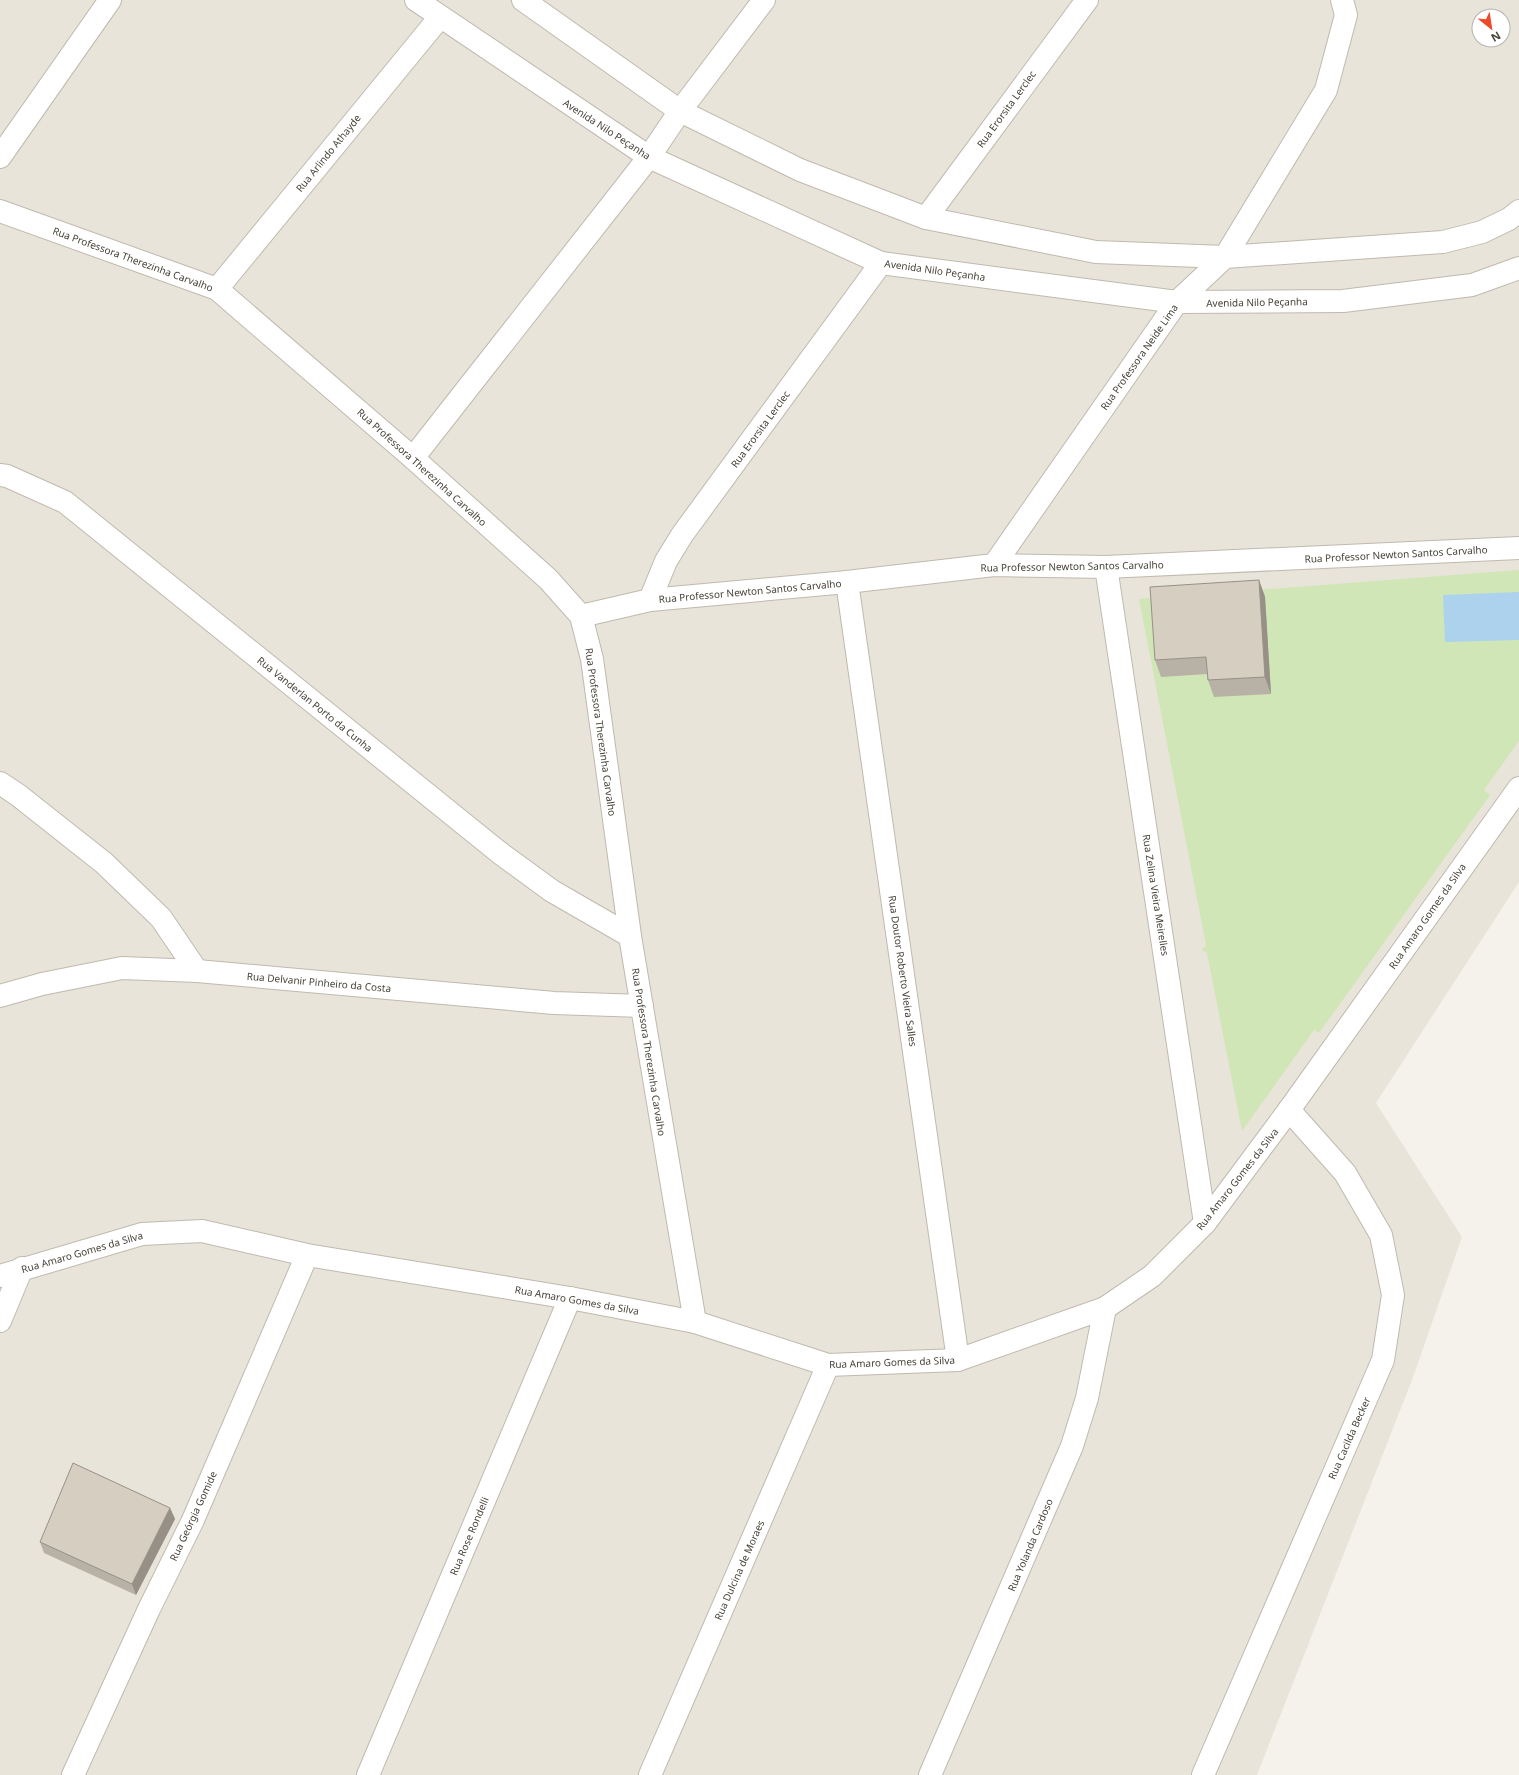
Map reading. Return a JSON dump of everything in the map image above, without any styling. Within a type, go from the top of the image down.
[{"type":"street","name":"Avenida Nilo Peçanha","points":[[416,0],[649,157],[881,263],[1177,302],[1343,301],[1472,285],[1519,268]]},
{"type":"street","points":[[523,0],[680,112],[800,170],[926,218],[1096,252],[1225,257],[1443,242],[1482,232],[1509,219],[1519,211]]},
{"type":"street","points":[[414,458],[649,157],[680,112],[764,0]]},
{"type":"street","name":"Rua Erorsita Lerclec","points":[[926,218],[1086,0]]},
{"type":"street","name":"Rua Professora Neide Lima","points":[[994,564],[1177,302],[1225,257],[1326,90],[1346,15],[1342,0]]},
{"type":"street","points":[[0,157],[106,1]]},
{"type":"street","name":"Rua Arlindo Athayde","points":[[217,289],[440,17]]},
{"type":"street","name":"Rua Professora Therezinha Carvalho","points":[[0,212],[217,289],[414,458],[548,579],[581,616],[592,659],[630,936],[695,1322]]},
{"type":"street","name":"Rua Erorsita Lerclec","points":[[650,600],[666,561],[682,535],[881,263]]},
{"type":"street","name":"Rua Vanderlan Porto da Cunha","points":[[0,475],[7,476],[65,502],[500,853],[552,891],[630,936]]},
{"type":"street","name":"Rua Professor Newton Santos Carvalho","points":[[581,616],[650,600],[847,582],[994,564],[1106,567],[1519,548]]},
{"type":"street","name":"Rua Zelina Vieira Meirelles","points":[[1106,567],[1205,1223]]},
{"type":"street","name":"Rua Doutor Roberto Vieira Salles","points":[[847,582],[958,1360]]},
{"type":"street","points":[[0,783],[18,795],[104,863],[161,918],[197,971]]},
{"type":"street","name":"Rua Amaro Gomes da Silva","points":[[0,1276],[22,1268],[142,1234],[202,1231],[307,1255],[570,1298],[695,1322],[828,1365],[958,1360],[1105,1308],[1152,1276],[1205,1223],[1289,1110],[1519,788]]},
{"type":"street","name":"Rua Delvanir Pinheiro da Costa","points":[[0,996],[42,984],[122,968],[197,971],[554,1003],[642,1006]]},
{"type":"street","name":"Rua Cacilda Becker","points":[[1203,1775],[1383,1360],[1393,1295],[1381,1234],[1345,1173],[1289,1110]]},
{"type":"street","name":"Rua Geórgia Gomide","points":[[73,1775],[149,1609],[193,1520],[307,1255]]},
{"type":"street","points":[[0,1321],[22,1268]]},
{"type":"street","name":"Rua Rose Rondelli","points":[[368,1775],[570,1298]]},
{"type":"street","name":"Rua Yolanda Cardoso","points":[[930,1775],[1072,1446],[1087,1398],[1105,1308]]},
{"type":"street","name":"Rua Dulcina de Moraes","points":[[650,1775],[828,1365]]},
{"type":"shaded area","points":[[0,0],[1519,0],[1519,882],[1376,1103],[1462,1237],[1412,1380],[1257,1775],[0,1775]]},
{"type":"green space","points":[[1519,570],[1519,741],[1484,790],[1490,795],[1319,1033],[1314,1030],[1242,1131],[1207,953],[1202,950],[1206,945],[1139,599]]},
{"type":"water","points":[[1519,592],[1519,640],[1445,642],[1443,595]]},
{"type":"building","points":[[1259,580],[1265,677],[1208,680],[1206,657],[1155,660],[1150,587]]},
{"type":"building","points":[[73,1463],[170,1508],[132,1584],[40,1542]]}]
